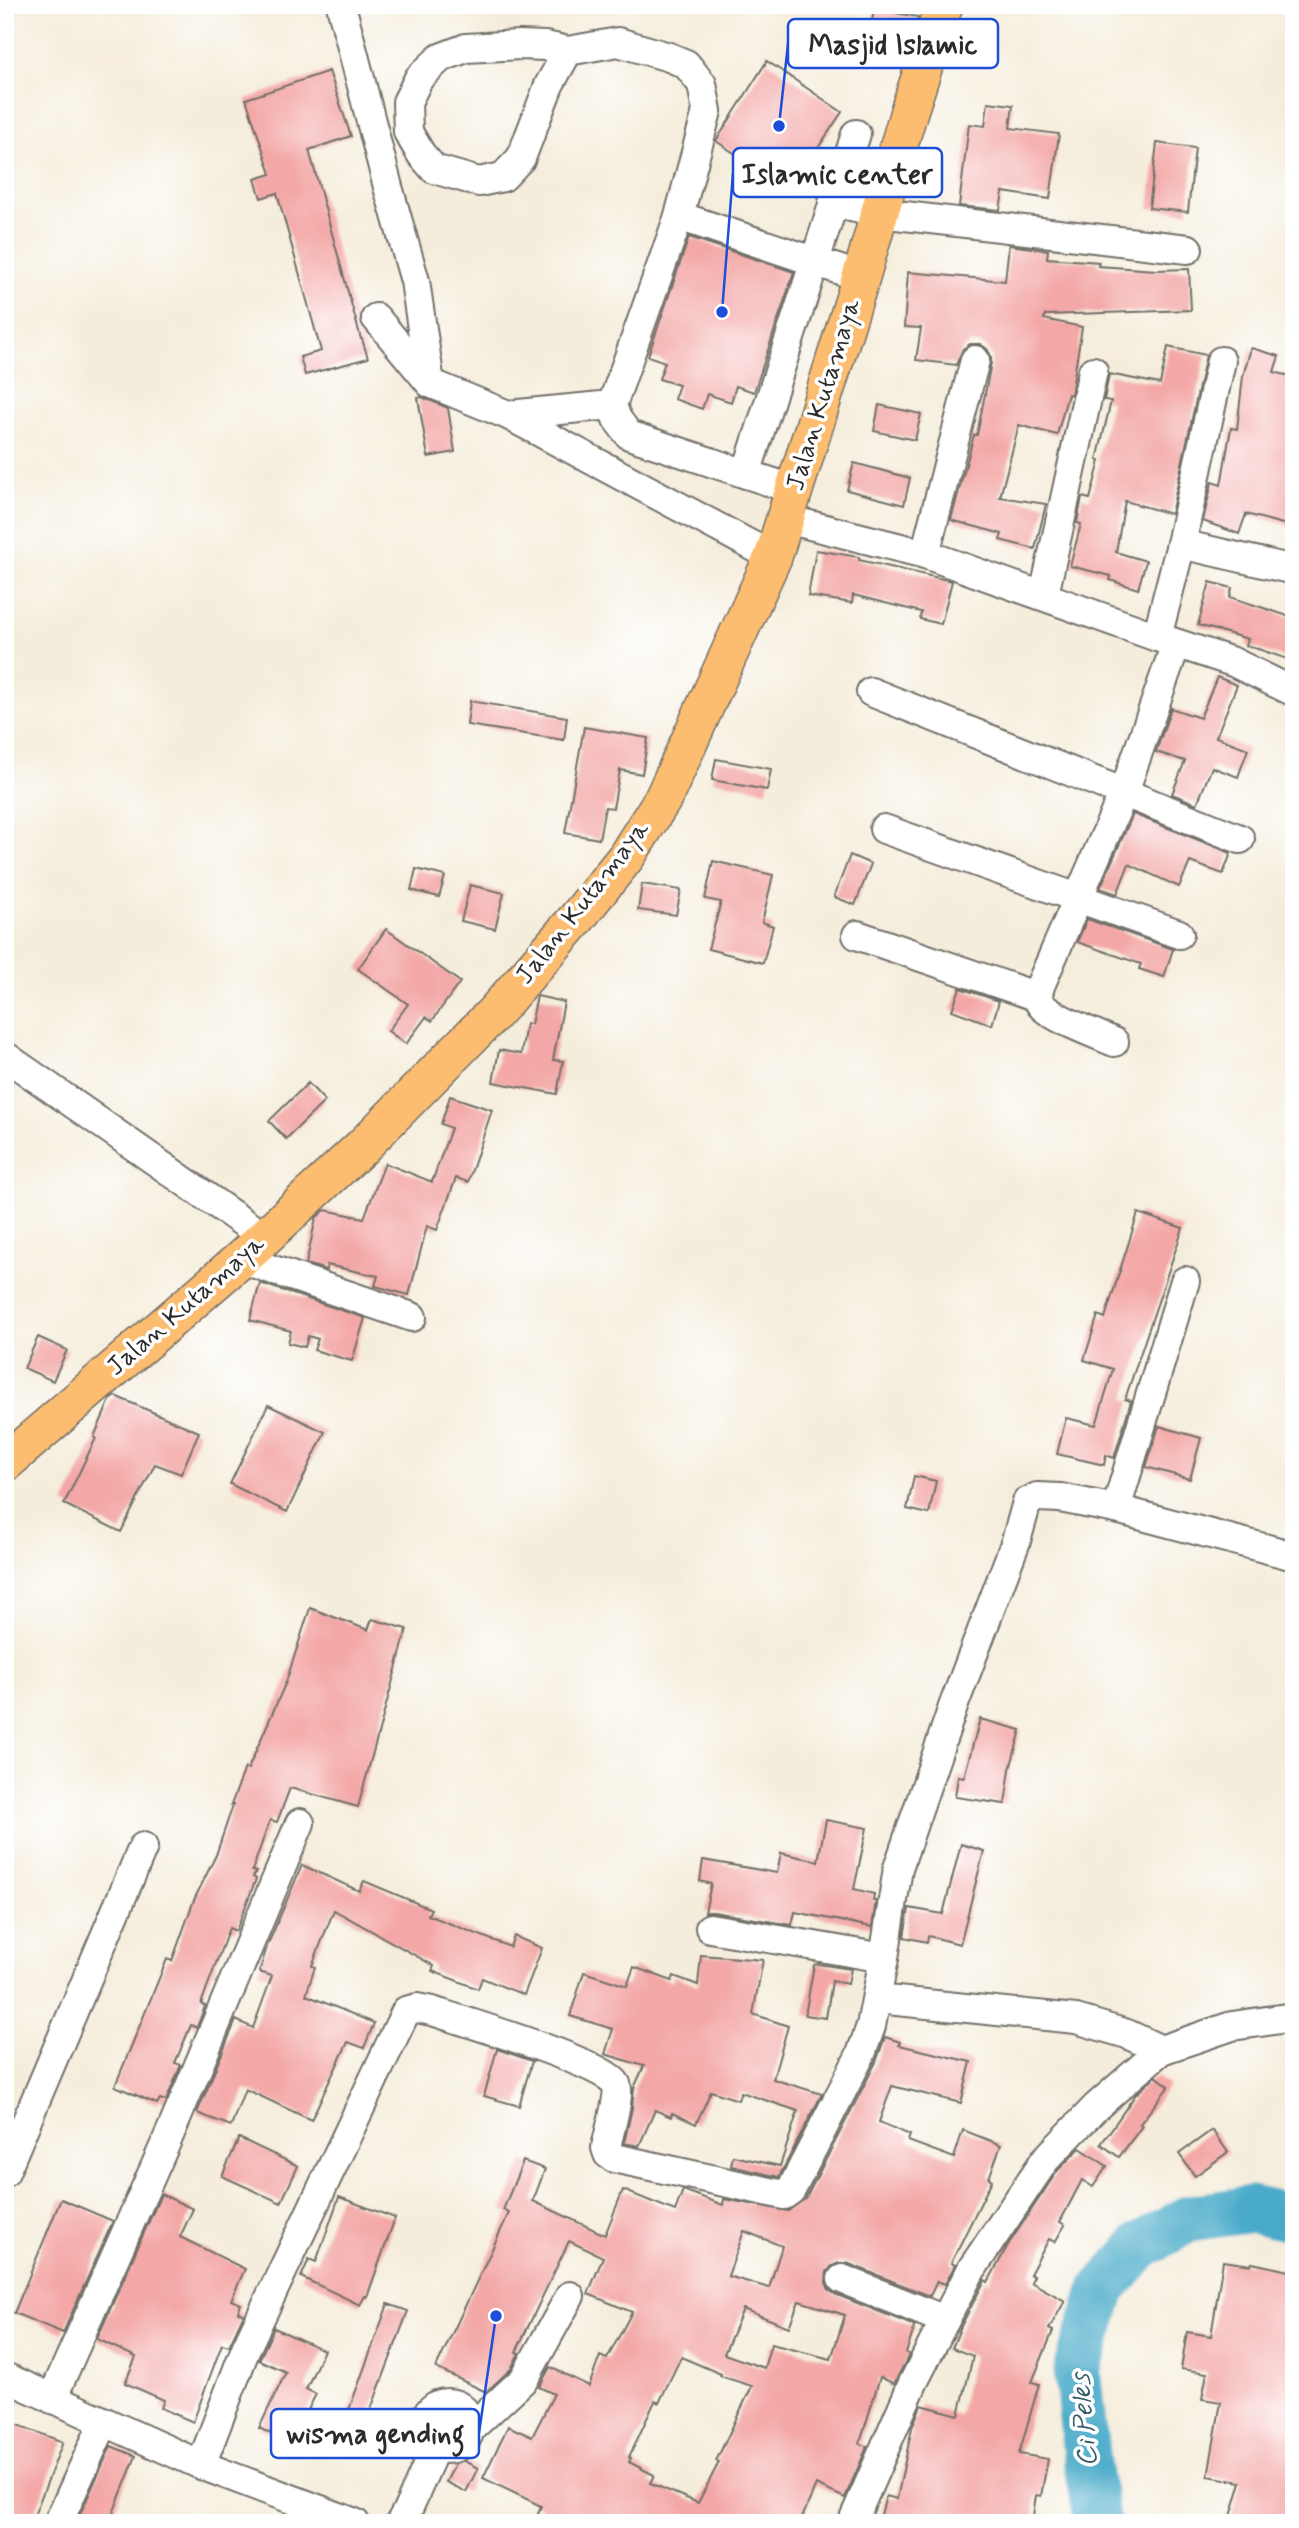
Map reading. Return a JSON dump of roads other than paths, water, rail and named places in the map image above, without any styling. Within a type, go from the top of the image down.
[{"type":"main road","name":"Jalan Kutamaya","points":[[5,1463],[253,1248],[362,1147],[495,1012],[578,918],[626,857],[664,797],[773,557],[944,5]]},
{"type":"street","points":[[341,5],[387,187],[415,281],[430,383]]},
{"type":"street","points":[[568,51],[548,85],[521,158],[503,177],[479,182],[434,169],[408,132],[407,102],[419,78],[440,58],[466,48],[520,45],[545,46],[568,51],[618,42],[686,64],[702,84],[706,111],[679,216],[612,405],[617,419],[629,435],[746,474],[790,505],[1167,641],[1233,662],[1294,692]]},
{"type":"street","points":[[746,474],[856,134]]},
{"type":"street","points":[[834,203],[879,213],[1188,249]]},
{"type":"street","points":[[679,216],[861,277]]},
{"type":"street","points":[[376,318],[430,383],[508,415],[773,557]]},
{"type":"street","points":[[925,554],[975,360]]},
{"type":"street","points":[[1114,1042],[1077,1026],[1042,1006],[1038,997],[1040,986],[1077,897],[1124,792],[1167,641],[1181,544],[1221,361]]},
{"type":"street","points":[[1044,595],[1093,371]]},
{"type":"street","points":[[508,415],[612,405]]},
{"type":"street","points":[[1181,544],[1294,570]]},
{"type":"street","points":[[871,692],[1240,839]]},
{"type":"street","points":[[884,829],[1179,934]]},
{"type":"street","points":[[858,935],[1038,997]]},
{"type":"street","points":[[5,1056],[253,1248],[412,1317]]},
{"type":"street","points":[[1116,1509],[1185,1282]]},
{"type":"street","points":[[201,2465],[246,2348],[406,2011],[417,2008],[432,2011],[553,2050],[612,2079],[618,2090],[606,2148],[608,2154],[783,2195],[791,2190],[798,2179],[861,2054],[877,2000],[898,1868],[953,1707],[1016,1541],[1027,1502],[1037,1497],[1060,1498],[1116,1509],[1294,1556]]},
{"type":"street","points":[[52,2399],[175,2122],[300,1823]]},
{"type":"street","points":[[5,2172],[143,1847]]},
{"type":"street","points":[[710,1928],[884,1958]]},
{"type":"street","points":[[877,2000],[1076,2019],[1127,2034],[1161,2050]]},
{"type":"street","points":[[852,2523],[914,2383],[971,2270],[1045,2160],[1096,2108],[1161,2050],[1232,2026],[1294,2017]]},
{"type":"street","points":[[842,2279],[945,2320]]},
{"type":"street","points":[[469,2430],[469,2421],[461,2407],[453,2403],[437,2405],[430,2410],[424,2426],[430,2441],[436,2446],[444,2449],[460,2444],[469,2430],[528,2374],[570,2296]]},
{"type":"street","points":[[5,2377],[201,2465],[355,2523]]},
{"type":"street","points":[[58,2523],[104,2422]]},
{"type":"street","points":[[400,2523],[436,2446]]},
{"type":"waterway","name":"Ci Peles","points":[[1097,2523],[1087,2464],[1077,2370],[1103,2289],[1141,2246],[1190,2218],[1252,2209],[1294,2219]]},
{"type":"place","name":"Masjid Islamic","points":[[779,126]]},
{"type":"place","name":"Islamic center","points":[[722,312]]},
{"type":"place","name":"wisma gending","points":[[496,2316]]}]
